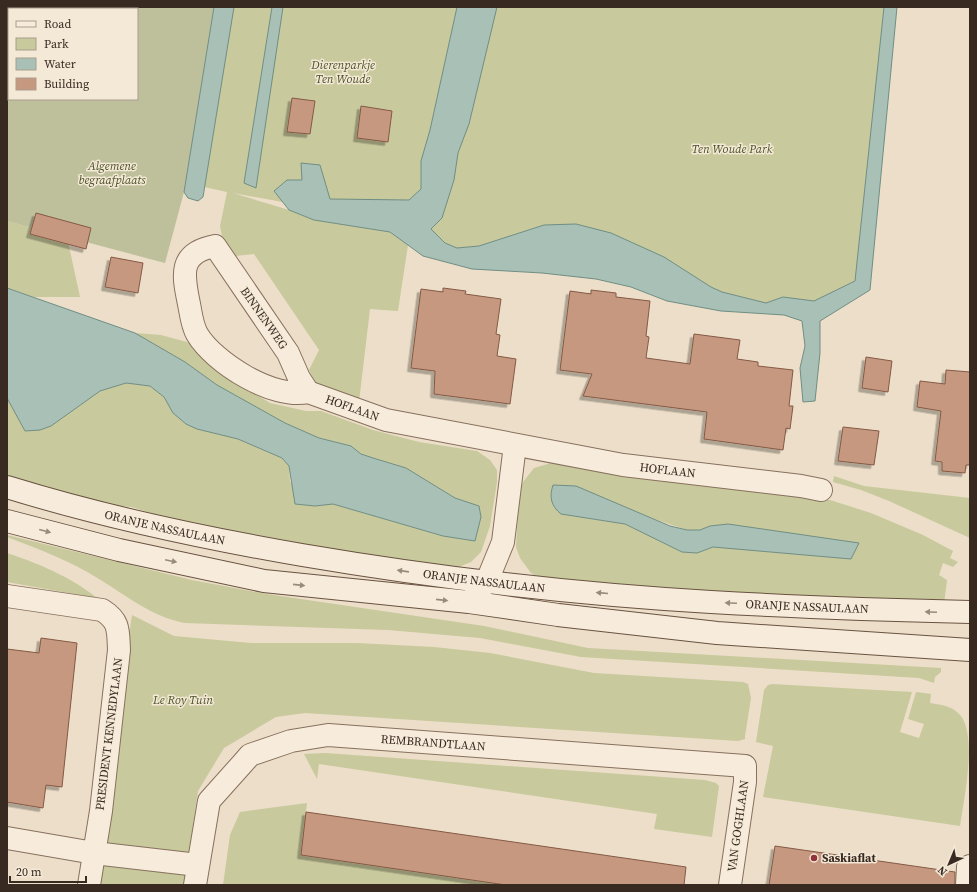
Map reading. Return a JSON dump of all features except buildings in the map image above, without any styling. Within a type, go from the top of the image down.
[{"type":"street","name":"BINNENWEG","points":[[215,246],[288,353],[299,378],[308,392],[298,394],[286,393],[272,390],[258,383],[236,370],[210,350],[197,333],[192,318],[183,275],[190,259],[202,249],[215,246]]},
{"type":"street","name":"HOFLAAN","points":[[308,392],[386,420],[515,445],[622,465],[801,486],[821,490]]},
{"type":"street","points":[[469,602],[487,581],[503,542],[515,445]]},
{"type":"street","name":"ORANJE NASSAULAAN","points":[[7,486],[141,523],[221,541],[339,561],[487,581],[573,591],[710,602],[970,612]]},
{"type":"street","name":"ORANJE NASSAULAAN","points":[[7,521],[119,550],[264,581],[469,602],[558,615],[717,633],[970,650]]},
{"type":"street","name":"PRESIDENT KENNEDYLAAN","points":[[7,596],[102,610],[112,616],[118,627],[119,650],[101,811],[89,885]]},
{"type":"street","name":"REMBRANDTLAAN","points":[[196,875],[209,801],[250,755],[291,741],[328,735],[745,766]]},
{"type":"street","name":"VAN GOGHLAAN","points":[[730,885],[745,766]]},
{"type":"street","points":[[7,838],[94,853],[196,875]]},
{"type":"street","points":[[967,885],[968,867],[970,866]]},
{"type":"green space","name":"Algemene begraafplaats","points":[[7,7],[214,7],[184,192],[165,263],[7,221]]},
{"type":"green space","name":"Ten Woude Park","points":[[224,7],[891,7],[863,282],[815,310],[732,304],[629,259],[445,253],[364,217],[233,193],[289,210],[314,220],[390,232],[408,245],[398,311],[370,309],[359,402],[317,385],[309,370],[319,350],[254,254],[235,256],[223,241],[220,226],[227,192],[195,185]]},
{"type":"green space","points":[[7,221],[67,237],[80,297],[34,297],[7,288]]},
{"type":"green space","points":[[135,333],[161,335],[194,344],[249,390],[270,403],[306,411],[321,411],[373,430],[419,442],[477,451],[490,460],[497,470],[497,482],[490,526],[481,552],[471,562],[456,568],[436,568],[206,529],[131,507],[102,504],[7,477],[7,398],[25,431],[51,426],[100,391],[126,383],[150,386],[164,397],[173,413],[197,429],[238,439],[282,458],[289,466],[290,482],[315,506],[333,504],[443,536],[475,541],[479,506],[455,498],[406,468],[361,454],[351,446],[319,438],[285,423],[217,385],[185,362]]},
{"type":"green space","points":[[551,463],[616,475],[830,500],[871,513],[923,535],[953,551],[950,558],[958,562],[953,567],[943,563],[939,575],[947,580],[944,604],[915,604],[563,581],[538,577],[531,573],[520,558],[516,547],[519,494],[523,482],[534,468]],"holes":[[[553,485],[687,530],[700,530],[710,526],[746,549],[713,547],[697,553],[682,552],[625,524],[561,514],[552,501],[551,494]]]},
{"type":"green space","points":[[834,476],[864,486],[970,498],[970,538],[889,501],[861,490],[833,482]]},
{"type":"green space","points":[[7,535],[192,580],[267,594],[484,626],[588,648],[941,668],[941,672],[935,677],[934,683],[919,678],[581,657],[480,638],[388,630],[185,623],[151,611],[77,567],[7,537]]},
{"type":"green space","points":[[7,553],[59,574],[95,596],[105,605],[85,596],[7,582]]},
{"type":"green space","name":"Le Roy Tuin","points":[[132,615],[174,636],[251,643],[357,643],[434,647],[490,653],[594,673],[743,682],[748,684],[751,698],[745,739],[738,741],[305,713],[276,717],[224,748],[198,791],[184,885],[92,885]]},
{"type":"green space","points":[[768,685],[912,692],[900,732],[919,738],[924,724],[908,719],[916,692],[931,694],[930,703],[947,706],[958,713],[966,726],[969,753],[960,826],[763,797],[773,746],[756,742],[764,690]]},
{"type":"green space","points":[[325,753],[705,780],[716,783],[719,786],[712,837],[654,829],[657,814],[319,764],[317,779],[304,754]]},
{"type":"green space","points":[[307,803],[301,855],[506,885],[223,885],[230,835],[240,812]]},
{"type":"water","points":[[214,7],[234,7],[203,197],[198,201],[188,198],[184,192]]},
{"type":"water","points":[[272,7],[283,7],[256,188],[244,183]]},
{"type":"water","points":[[457,7],[497,7],[469,124],[458,153],[454,180],[442,218],[431,229],[445,243],[457,248],[479,246],[544,225],[576,224],[611,233],[664,257],[711,287],[722,292],[766,303],[783,297],[814,301],[855,281],[884,7],[897,7],[870,290],[820,321],[820,353],[815,401],[803,402],[800,368],[805,346],[802,321],[784,315],[721,311],[667,301],[631,287],[596,279],[542,273],[472,269],[423,256],[390,232],[314,220],[289,210],[274,191],[287,180],[302,180],[301,163],[320,165],[330,199],[409,200],[421,189],[421,161],[430,130]]},
{"type":"water","points":[[7,288],[135,333],[185,362],[217,385],[285,423],[319,438],[351,446],[361,454],[406,468],[455,498],[479,506],[481,517],[475,541],[443,536],[333,504],[315,506],[295,504],[289,466],[282,458],[238,439],[197,429],[186,424],[173,413],[164,397],[150,386],[126,383],[100,391],[51,426],[40,430],[25,431],[7,398]]},
{"type":"water","points":[[553,485],[576,486],[670,526],[687,530],[700,530],[710,526],[728,524],[859,543],[851,559],[713,547],[697,553],[682,552],[625,524],[561,514],[555,508],[552,501],[551,493]]},
{"type":"place","name":"Saskiaflat","points":[[814,858]]},
{"type":"park label","name":"Dierenparkje Ten Woude","points":[[343,72]]}]
